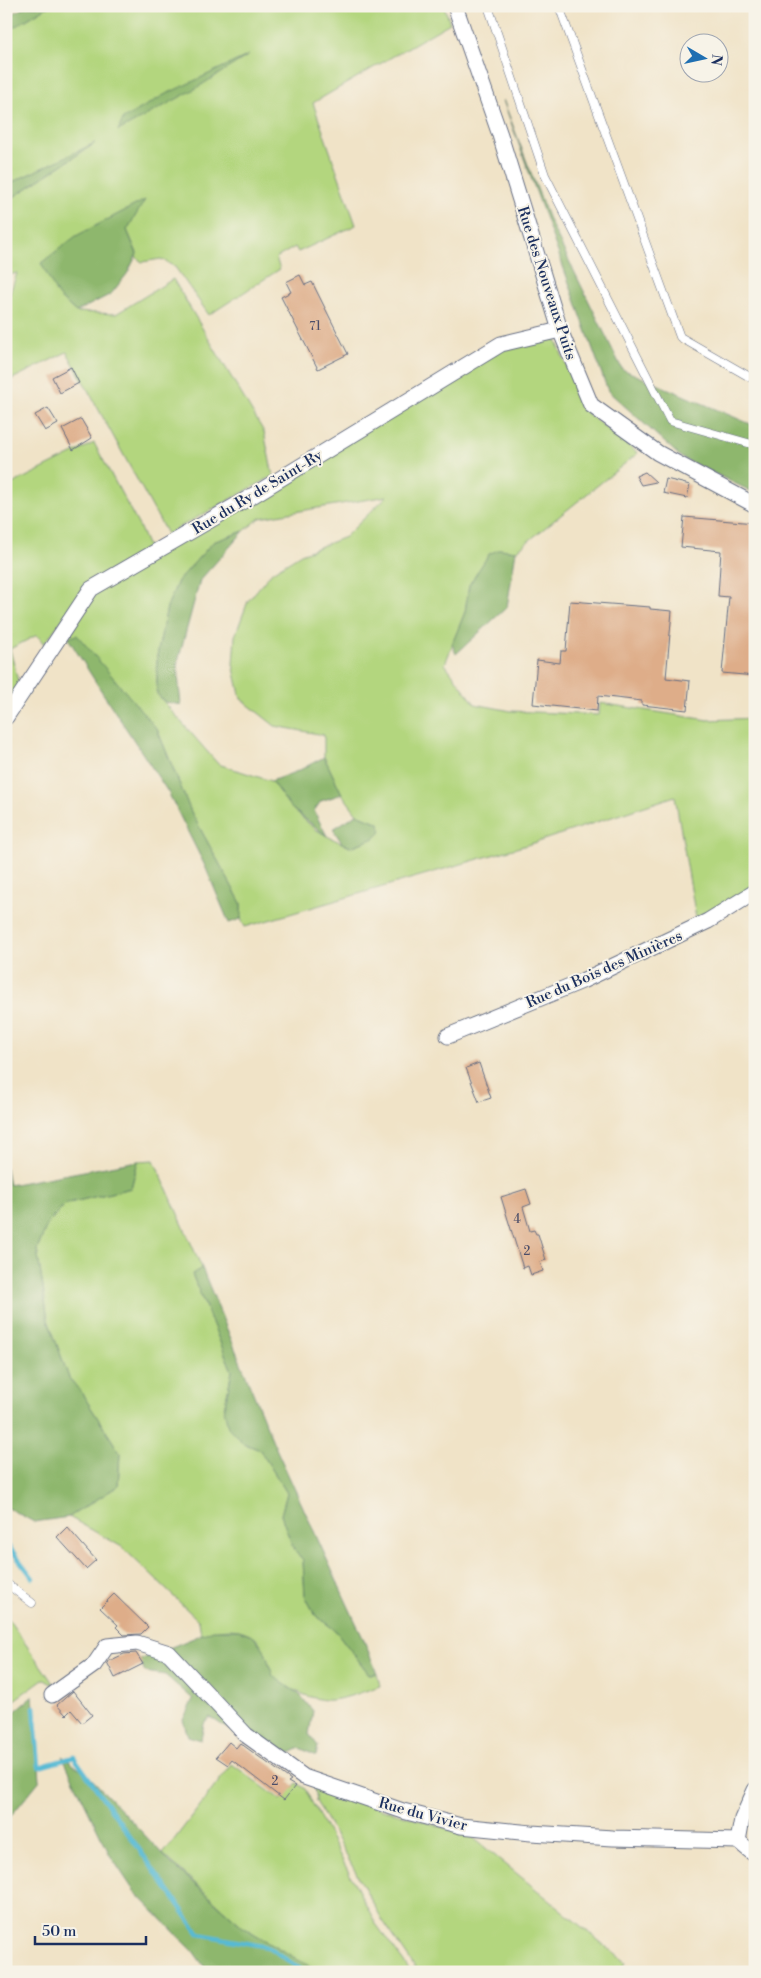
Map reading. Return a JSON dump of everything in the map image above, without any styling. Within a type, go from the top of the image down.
[{"type":"street","name":"Rue des Nouveaux Puits","points":[[455,6],[500,135],[560,330],[591,405],[658,453],[755,505]]},
{"type":"street","name":"Rue du Ry de Saint-Ry","points":[[6,717],[92,589],[252,496],[501,344],[560,330]]},
{"type":"street","name":"Rue du Bois des Minières","points":[[448,1036],[582,981],[708,921],[755,892]]},
{"type":"street","name":"Rue du Vivier","points":[[52,1695],[94,1665],[106,1646],[137,1643],[169,1653],[246,1735],[304,1777],[402,1811],[461,1826],[522,1832],[612,1838],[738,1841]]},
{"type":"street","points":[[755,1790],[742,1819],[738,1841],[755,1855]]},
{"type":"lane","points":[[488,6],[545,175],[670,421],[755,445]]},
{"type":"lane","points":[[559,6],[680,337],[755,380]]},
{"type":"lane","points":[[6,1583],[32,1603]]},
{"type":"green space","points":[[27,6],[49,6],[6,32],[6,17]]},
{"type":"green space","points":[[49,6],[444,6],[450,23],[313,103],[356,225],[298,252],[295,247],[276,258],[280,269],[209,315],[175,267],[161,259],[142,262],[136,257],[137,253],[127,230],[143,202],[58,296],[76,312],[116,314],[173,279],[264,432],[273,476],[167,534],[67,352],[6,382],[6,299],[9,296],[17,273],[6,276],[6,202],[91,146],[6,185],[6,32]]},
{"type":"green space","points":[[249,55],[195,89],[118,131],[123,119],[164,95]]},
{"type":"green space","points":[[503,100],[550,222],[622,369],[755,426],[755,493],[682,458],[608,391]]},
{"type":"green space","points":[[95,143],[6,202],[6,185]]},
{"type":"green space","points":[[145,200],[127,230],[137,254],[127,274],[111,294],[76,312],[58,296],[41,263],[76,236]]},
{"type":"green space","points":[[555,338],[586,412],[638,453],[516,551],[500,549],[469,585],[465,612],[445,664],[475,704],[511,711],[599,715],[600,703],[708,720],[755,718],[755,887],[697,924],[675,796],[537,842],[245,927],[241,919],[241,903],[191,812],[157,729],[68,638],[95,592],[505,347]],"holes":[[[387,496],[345,537],[301,554],[272,572],[248,601],[235,636],[233,664],[241,699],[275,726],[324,735],[324,757],[342,794],[357,814],[379,823],[375,838],[350,847],[315,829],[291,808],[271,781],[218,764],[157,694],[157,656],[167,607],[178,581],[213,542],[244,531],[260,518]]]},
{"type":"green space","points":[[94,443],[139,526],[148,547],[87,586],[44,644],[37,635],[10,649],[19,685],[6,703],[6,487]]},
{"type":"green space","points":[[244,531],[200,580],[177,665],[181,705],[165,702],[157,694],[157,656],[167,607],[178,581],[213,542]]},
{"type":"green space","points":[[500,549],[516,551],[507,607],[456,654],[452,644],[465,612],[469,585],[489,554]]},
{"type":"green space","points":[[77,635],[157,729],[191,812],[241,903],[241,919],[229,923],[205,866],[168,792],[68,638]]},
{"type":"green space","points":[[324,757],[342,794],[321,801],[314,811],[327,836],[291,808],[271,781],[298,771]]},
{"type":"green space","points":[[357,814],[379,823],[381,832],[375,838],[350,847],[342,843],[333,829]]},
{"type":"green space","points":[[154,1160],[202,1268],[192,1274],[232,1371],[224,1409],[243,1443],[260,1450],[287,1493],[281,1515],[293,1548],[303,1560],[305,1596],[316,1616],[335,1630],[369,1674],[377,1673],[380,1686],[350,1696],[326,1700],[309,1696],[284,1685],[273,1676],[264,1650],[253,1636],[245,1632],[228,1629],[201,1635],[199,1621],[122,1547],[69,1517],[118,1486],[120,1453],[81,1392],[69,1378],[48,1320],[37,1250],[48,1223],[65,1204],[131,1188],[138,1161]]},
{"type":"green space","points":[[138,1161],[131,1188],[65,1204],[48,1223],[37,1250],[48,1320],[69,1378],[81,1392],[120,1453],[118,1486],[69,1517],[34,1522],[6,1507],[6,1168],[9,1185]]},
{"type":"green space","points":[[202,1268],[274,1444],[363,1638],[377,1673],[369,1674],[335,1630],[316,1616],[305,1596],[303,1560],[293,1548],[281,1515],[287,1493],[260,1450],[243,1443],[228,1427],[224,1409],[232,1371],[192,1274]]},
{"type":"green space","points":[[6,1616],[55,1686],[43,1679],[6,1706]]},
{"type":"green space","points":[[213,1630],[239,1630],[252,1635],[264,1649],[273,1676],[300,1695],[313,1711],[309,1734],[318,1746],[316,1756],[300,1748],[286,1755],[243,1739],[210,1717],[204,1724],[201,1740],[188,1736],[183,1720],[193,1699],[165,1675],[145,1672],[140,1660]]},
{"type":"green space","points":[[33,1696],[40,1780],[6,1822],[6,1719]]},
{"type":"green space","points":[[62,1756],[90,1777],[169,1861],[243,1927],[300,1961],[323,1972],[208,1972],[193,1951],[134,1891],[110,1855]]},
{"type":"green space","points":[[232,1764],[281,1800],[297,1783],[305,1789],[376,1924],[411,1972],[323,1972],[300,1961],[243,1927],[163,1854]]},
{"type":"green space","points":[[314,1788],[471,1836],[626,1963],[619,1972],[418,1972],[383,1921],[316,1801]]},
{"type":"building","points":[[300,275],[305,285],[312,282],[348,354],[318,369],[281,297],[291,292],[286,282]]},
{"type":"building","points":[[71,367],[79,383],[60,393],[52,377]]},
{"type":"building","points":[[48,408],[58,424],[45,431],[35,415]]},
{"type":"building","points":[[81,419],[92,438],[73,450],[62,429]]},
{"type":"building","points":[[645,472],[656,482],[641,485],[636,476]]},
{"type":"building","points":[[666,479],[690,485],[687,498],[663,493]]},
{"type":"building","points":[[684,517],[755,523],[755,676],[722,673],[729,597],[718,596],[721,551],[681,547]]},
{"type":"building","points":[[570,601],[650,607],[650,609],[672,611],[666,678],[690,681],[687,710],[642,705],[642,701],[598,696],[597,711],[533,704],[537,660],[560,663],[561,651],[566,651]]},
{"type":"building","points":[[479,1063],[491,1098],[479,1102],[466,1068]]},
{"type":"building","points":[[526,1189],[531,1204],[523,1207],[530,1231],[534,1230],[538,1234],[546,1260],[540,1262],[543,1271],[531,1275],[528,1266],[523,1268],[501,1197]]},
{"type":"building","points":[[67,1527],[96,1560],[86,1569],[57,1537]]},
{"type":"building","points":[[114,1594],[148,1627],[141,1634],[124,1635],[116,1627],[118,1625],[100,1608]]},
{"type":"building","points":[[136,1653],[143,1664],[115,1678],[107,1662],[124,1654]]},
{"type":"building","points":[[73,1691],[92,1715],[82,1723],[71,1710],[66,1715],[57,1705]]},
{"type":"building","points":[[229,1742],[236,1748],[240,1743],[291,1780],[288,1782],[295,1786],[284,1800],[232,1760],[228,1765],[216,1757]]},
{"type":"waterway","points":[[6,1543],[33,1578]]},
{"type":"waterway","points":[[34,1707],[39,1767],[74,1757],[199,1934],[268,1947],[305,1972]]}]
